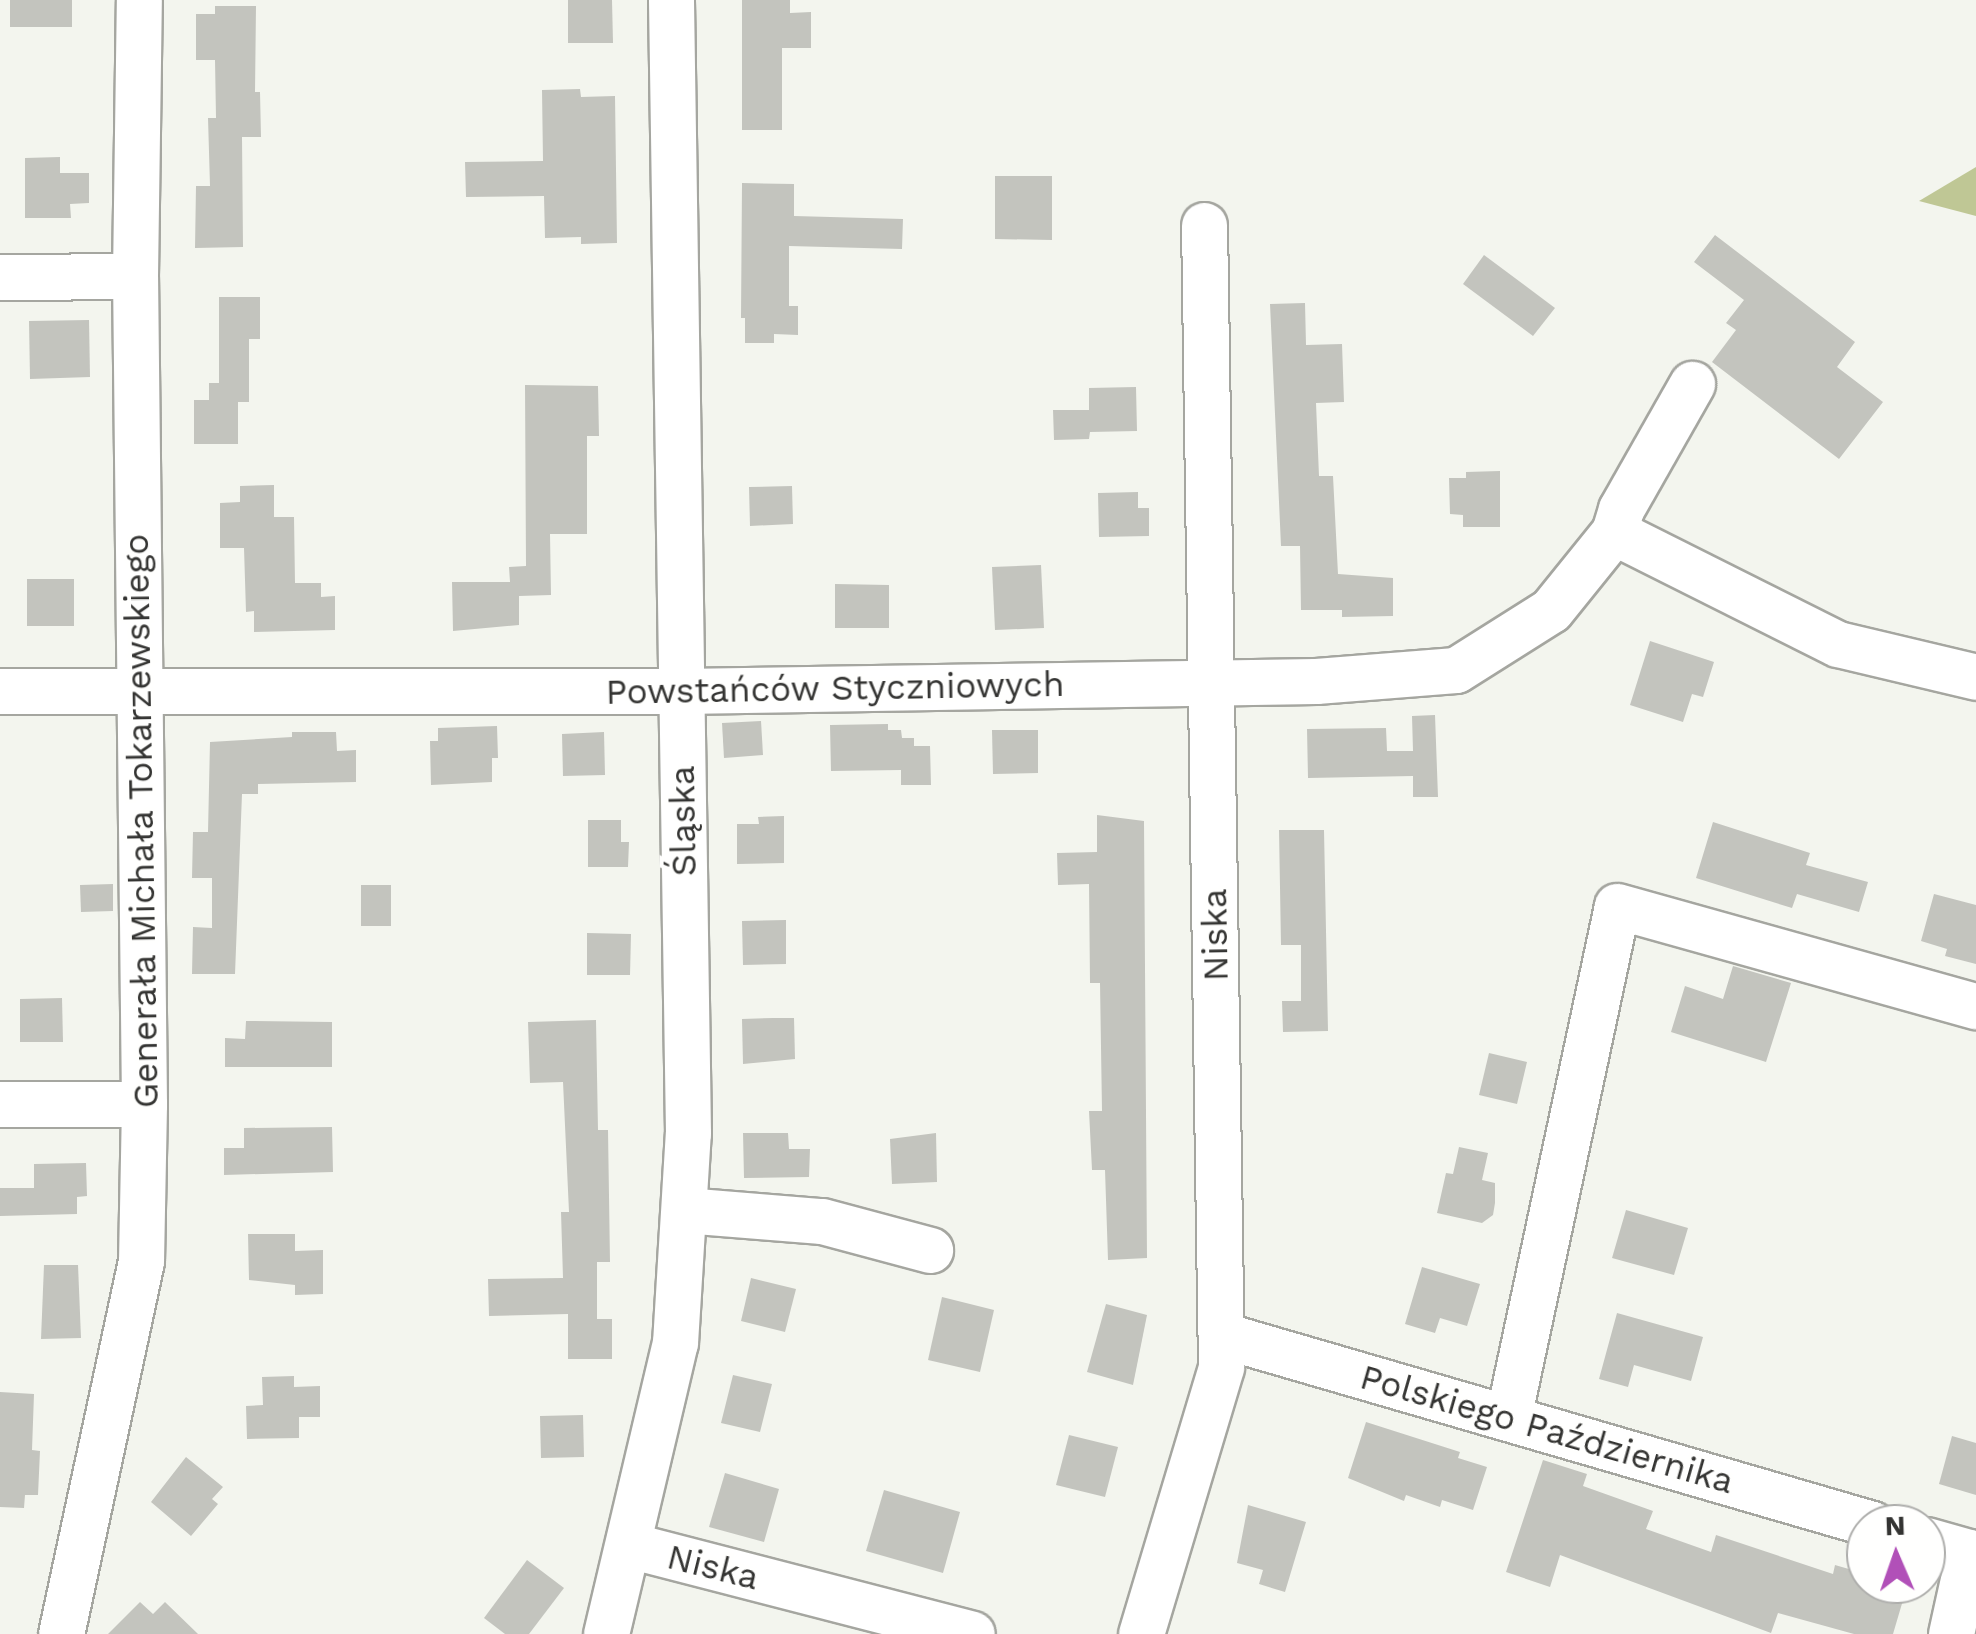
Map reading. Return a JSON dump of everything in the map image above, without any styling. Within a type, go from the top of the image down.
[{"type":"street","name":"Generała Michała Tokarzewskiego","points":[[67,1630],[141,1261],[144,1104],[135,276],[138,0]]},
{"type":"street","name":"Śląska","points":[[606,1634],[675,1343],[688,1133],[671,0]]},
{"type":"street","name":"Niska","points":[[1141,1634],[1221,1367],[1204,225]]},
{"type":"street","points":[[0,277],[135,276]]},
{"type":"street","name":"Powstańców Styczniowych","points":[[0,691],[681,691],[1392,678],[1456,670],[1551,610],[1614,532],[1621,508],[1692,384]]},
{"type":"street","points":[[1614,532],[1838,644],[1976,678]]},
{"type":"street","points":[[1508,1418],[1617,906],[1976,1006]]},
{"type":"street","points":[[0,1104],[144,1104]]},
{"type":"street","points":[[684,1210],[822,1221],[930,1250]]},
{"type":"street","name":"Polskiego Października","points":[[1222,1335],[1846,1516]]},
{"type":"street","name":"Niska","points":[[629,1545],[972,1634]]},
{"type":"street","points":[[1946,1546],[1969,1552],[1952,1634]]},
{"type":"green space","points":[[1976,167],[1976,216],[1919,201]]},
{"type":"building","points":[[10,0],[72,0],[72,27],[10,27]]},
{"type":"building","points":[[568,0],[612,0],[613,43],[568,43]]},
{"type":"building","points":[[742,0],[790,0],[790,13],[811,12],[811,48],[782,48],[782,130],[742,130]]},
{"type":"building","points":[[215,6],[256,6],[255,92],[260,92],[261,137],[242,137],[243,247],[195,248],[196,186],[210,186],[208,118],[216,118],[215,60],[196,60],[196,14],[215,14]]},
{"type":"building","points":[[580,89],[581,97],[615,96],[617,243],[581,244],[581,237],[545,238],[544,196],[466,197],[465,162],[543,161],[542,90]]},
{"type":"building","points":[[60,157],[60,173],[89,173],[89,203],[70,204],[71,218],[25,218],[25,158]]},
{"type":"building","points":[[995,176],[1052,176],[1052,240],[995,239]]},
{"type":"building","points":[[742,183],[794,184],[794,216],[903,219],[902,249],[789,246],[789,306],[798,306],[798,335],[774,334],[774,343],[745,343],[745,318],[741,318]]},
{"type":"building","points":[[1715,235],[1855,342],[1837,367],[1883,402],[1839,459],[1712,362],[1736,330],[1726,323],[1744,300],[1694,262]]},
{"type":"building","points":[[1484,255],[1555,308],[1533,336],[1463,284]]},
{"type":"building","points":[[219,297],[260,297],[260,339],[249,339],[249,402],[238,402],[238,444],[194,444],[194,400],[209,400],[209,383],[219,383]]},
{"type":"building","points":[[1305,303],[1306,345],[1342,344],[1344,402],[1316,403],[1319,476],[1333,476],[1338,574],[1393,578],[1393,616],[1342,617],[1342,610],[1301,610],[1300,546],[1281,546],[1270,304]]},
{"type":"building","points":[[89,320],[90,377],[30,379],[29,321]]},
{"type":"building","points":[[525,385],[598,386],[599,436],[587,436],[587,534],[550,534],[551,595],[519,596],[519,625],[453,631],[452,582],[510,582],[509,567],[526,566]]},
{"type":"building","points":[[1136,387],[1137,431],[1090,432],[1089,439],[1054,440],[1053,410],[1089,410],[1089,388]]},
{"type":"building","points":[[1500,471],[1500,527],[1463,527],[1463,515],[1450,514],[1449,478],[1466,478],[1466,472]]},
{"type":"building","points":[[274,485],[274,517],[294,517],[295,583],[321,583],[321,597],[335,596],[335,630],[254,632],[254,611],[246,612],[244,548],[220,548],[220,503],[240,502],[240,486]]},
{"type":"building","points":[[792,486],[793,524],[750,526],[749,487]]},
{"type":"building","points":[[1138,492],[1138,508],[1149,508],[1149,536],[1099,537],[1098,493]]},
{"type":"building","points":[[1041,565],[1044,628],[995,630],[992,567]]},
{"type":"building","points":[[27,579],[74,579],[74,626],[27,626]]},
{"type":"building","points":[[835,584],[889,585],[889,628],[835,628]]},
{"type":"building","points":[[1650,641],[1714,662],[1703,697],[1692,694],[1683,722],[1630,705]]},
{"type":"building","points":[[1435,715],[1438,797],[1413,797],[1413,776],[1308,778],[1307,729],[1386,728],[1387,751],[1413,751],[1412,716]]},
{"type":"building","points":[[761,721],[763,755],[724,758],[722,723]]},
{"type":"building","points":[[888,724],[888,730],[901,730],[902,738],[914,738],[914,746],[930,746],[931,785],[901,785],[901,770],[831,771],[830,725]]},
{"type":"building","points":[[497,726],[498,758],[492,758],[492,782],[431,785],[430,741],[438,741],[438,728]]},
{"type":"building","points":[[992,730],[1038,730],[1038,773],[993,774]]},
{"type":"building","points":[[292,732],[336,732],[337,751],[356,750],[356,782],[258,784],[258,794],[242,794],[235,974],[192,974],[193,927],[212,928],[212,878],[192,878],[193,832],[208,832],[210,742],[292,737]]},
{"type":"building","points":[[604,732],[605,775],[563,776],[562,734]]},
{"type":"building","points":[[1097,815],[1144,821],[1147,1258],[1108,1260],[1105,1170],[1092,1170],[1089,1111],[1102,1111],[1100,983],[1090,983],[1089,884],[1058,885],[1057,853],[1097,852]]},
{"type":"building","points":[[784,816],[784,863],[737,864],[737,824],[759,824],[758,817]]},
{"type":"building","points":[[588,820],[621,820],[621,842],[629,842],[628,867],[588,867]]},
{"type":"building","points":[[1713,822],[1810,853],[1806,865],[1868,882],[1859,912],[1797,894],[1792,908],[1696,878]]},
{"type":"building","points":[[1279,830],[1324,830],[1328,1031],[1283,1032],[1282,1001],[1301,1001],[1301,945],[1281,945]]},
{"type":"building","points":[[113,884],[113,911],[81,912],[80,885]]},
{"type":"building","points":[[361,885],[391,885],[391,926],[361,926]]},
{"type":"building","points":[[1934,894],[1976,905],[1976,964],[1945,956],[1947,949],[1921,941]]},
{"type":"building","points":[[786,920],[786,964],[743,965],[742,921]]},
{"type":"building","points":[[587,933],[631,934],[630,975],[587,975]]},
{"type":"building","points":[[1733,966],[1791,983],[1766,1062],[1671,1032],[1685,986],[1723,999]]},
{"type":"building","points":[[62,998],[63,1042],[20,1042],[20,999]]},
{"type":"building","points":[[794,1018],[795,1059],[743,1064],[742,1019]]},
{"type":"building","points":[[596,1020],[598,1130],[608,1130],[610,1262],[597,1262],[597,1319],[612,1319],[612,1359],[568,1359],[568,1314],[489,1316],[488,1279],[563,1278],[561,1212],[569,1212],[563,1082],[530,1083],[528,1022]]},
{"type":"building","points":[[246,1021],[332,1022],[332,1067],[225,1067],[225,1038],[245,1039]]},
{"type":"building","points":[[1489,1053],[1527,1062],[1517,1104],[1479,1095]]},
{"type":"building","points":[[332,1127],[333,1172],[224,1175],[224,1148],[244,1148],[244,1128]]},
{"type":"building","points":[[743,1133],[788,1133],[789,1149],[810,1149],[809,1177],[744,1178]]},
{"type":"building","points":[[936,1133],[937,1182],[892,1184],[890,1139]]},
{"type":"building","points":[[1459,1147],[1488,1153],[1482,1180],[1495,1183],[1495,1203],[1493,1215],[1482,1223],[1437,1213],[1446,1173],[1453,1174]]},
{"type":"building","points":[[86,1163],[87,1196],[77,1197],[77,1214],[0,1216],[0,1188],[34,1188],[34,1164]]},
{"type":"building","points":[[1626,1210],[1688,1228],[1674,1275],[1612,1258]]},
{"type":"building","points":[[248,1234],[295,1234],[295,1251],[323,1250],[323,1294],[295,1295],[295,1285],[249,1280]]},
{"type":"building","points":[[44,1265],[78,1265],[81,1338],[41,1339]]},
{"type":"building","points":[[1422,1267],[1480,1284],[1467,1326],[1440,1318],[1435,1333],[1405,1324]]},
{"type":"building","points":[[751,1278],[796,1289],[785,1332],[741,1321]]},
{"type":"building","points":[[942,1297],[994,1310],[980,1372],[928,1360]]},
{"type":"building","points":[[1106,1304],[1147,1315],[1133,1385],[1087,1372]]},
{"type":"building","points":[[1617,1313],[1703,1337],[1691,1381],[1634,1365],[1628,1387],[1599,1379]]},
{"type":"building","points":[[733,1375],[772,1384],[760,1432],[721,1423]]},
{"type":"building","points":[[294,1376],[294,1387],[320,1386],[320,1417],[299,1417],[299,1438],[247,1439],[246,1406],[263,1405],[262,1377]]},
{"type":"building","points":[[0,1392],[34,1394],[32,1450],[40,1451],[38,1495],[25,1495],[24,1508],[0,1507]]},
{"type":"building","points":[[583,1415],[584,1457],[541,1458],[540,1416]]},
{"type":"building","points":[[1366,1422],[1460,1452],[1458,1458],[1487,1467],[1473,1510],[1442,1500],[1440,1507],[1406,1495],[1404,1501],[1348,1478]]},
{"type":"building","points":[[1069,1435],[1118,1447],[1105,1497],[1056,1485]]},
{"type":"building","points":[[1952,1436],[1976,1443],[1976,1495],[1939,1484]]},
{"type":"building","points":[[186,1457],[223,1487],[212,1499],[218,1504],[191,1536],[151,1502]]},
{"type":"building","points":[[1543,1460],[1587,1474],[1583,1486],[1653,1511],[1646,1529],[1711,1552],[1716,1535],[1833,1574],[1835,1565],[1846,1568],[1846,1604],[1902,1604],[1893,1634],[1854,1634],[1778,1613],[1771,1633],[1560,1555],[1550,1587],[1506,1572]]},
{"type":"building","points":[[725,1473],[779,1489],[764,1542],[709,1527]]},
{"type":"building","points":[[884,1490],[960,1512],[943,1573],[866,1551]]},
{"type":"building","points":[[1248,1505],[1306,1522],[1285,1592],[1259,1584],[1263,1570],[1237,1563]]},
{"type":"building","points":[[527,1560],[564,1588],[529,1634],[505,1634],[484,1618]]},
{"type":"building","points":[[140,1602],[153,1614],[165,1602],[198,1634],[108,1634]]}]
